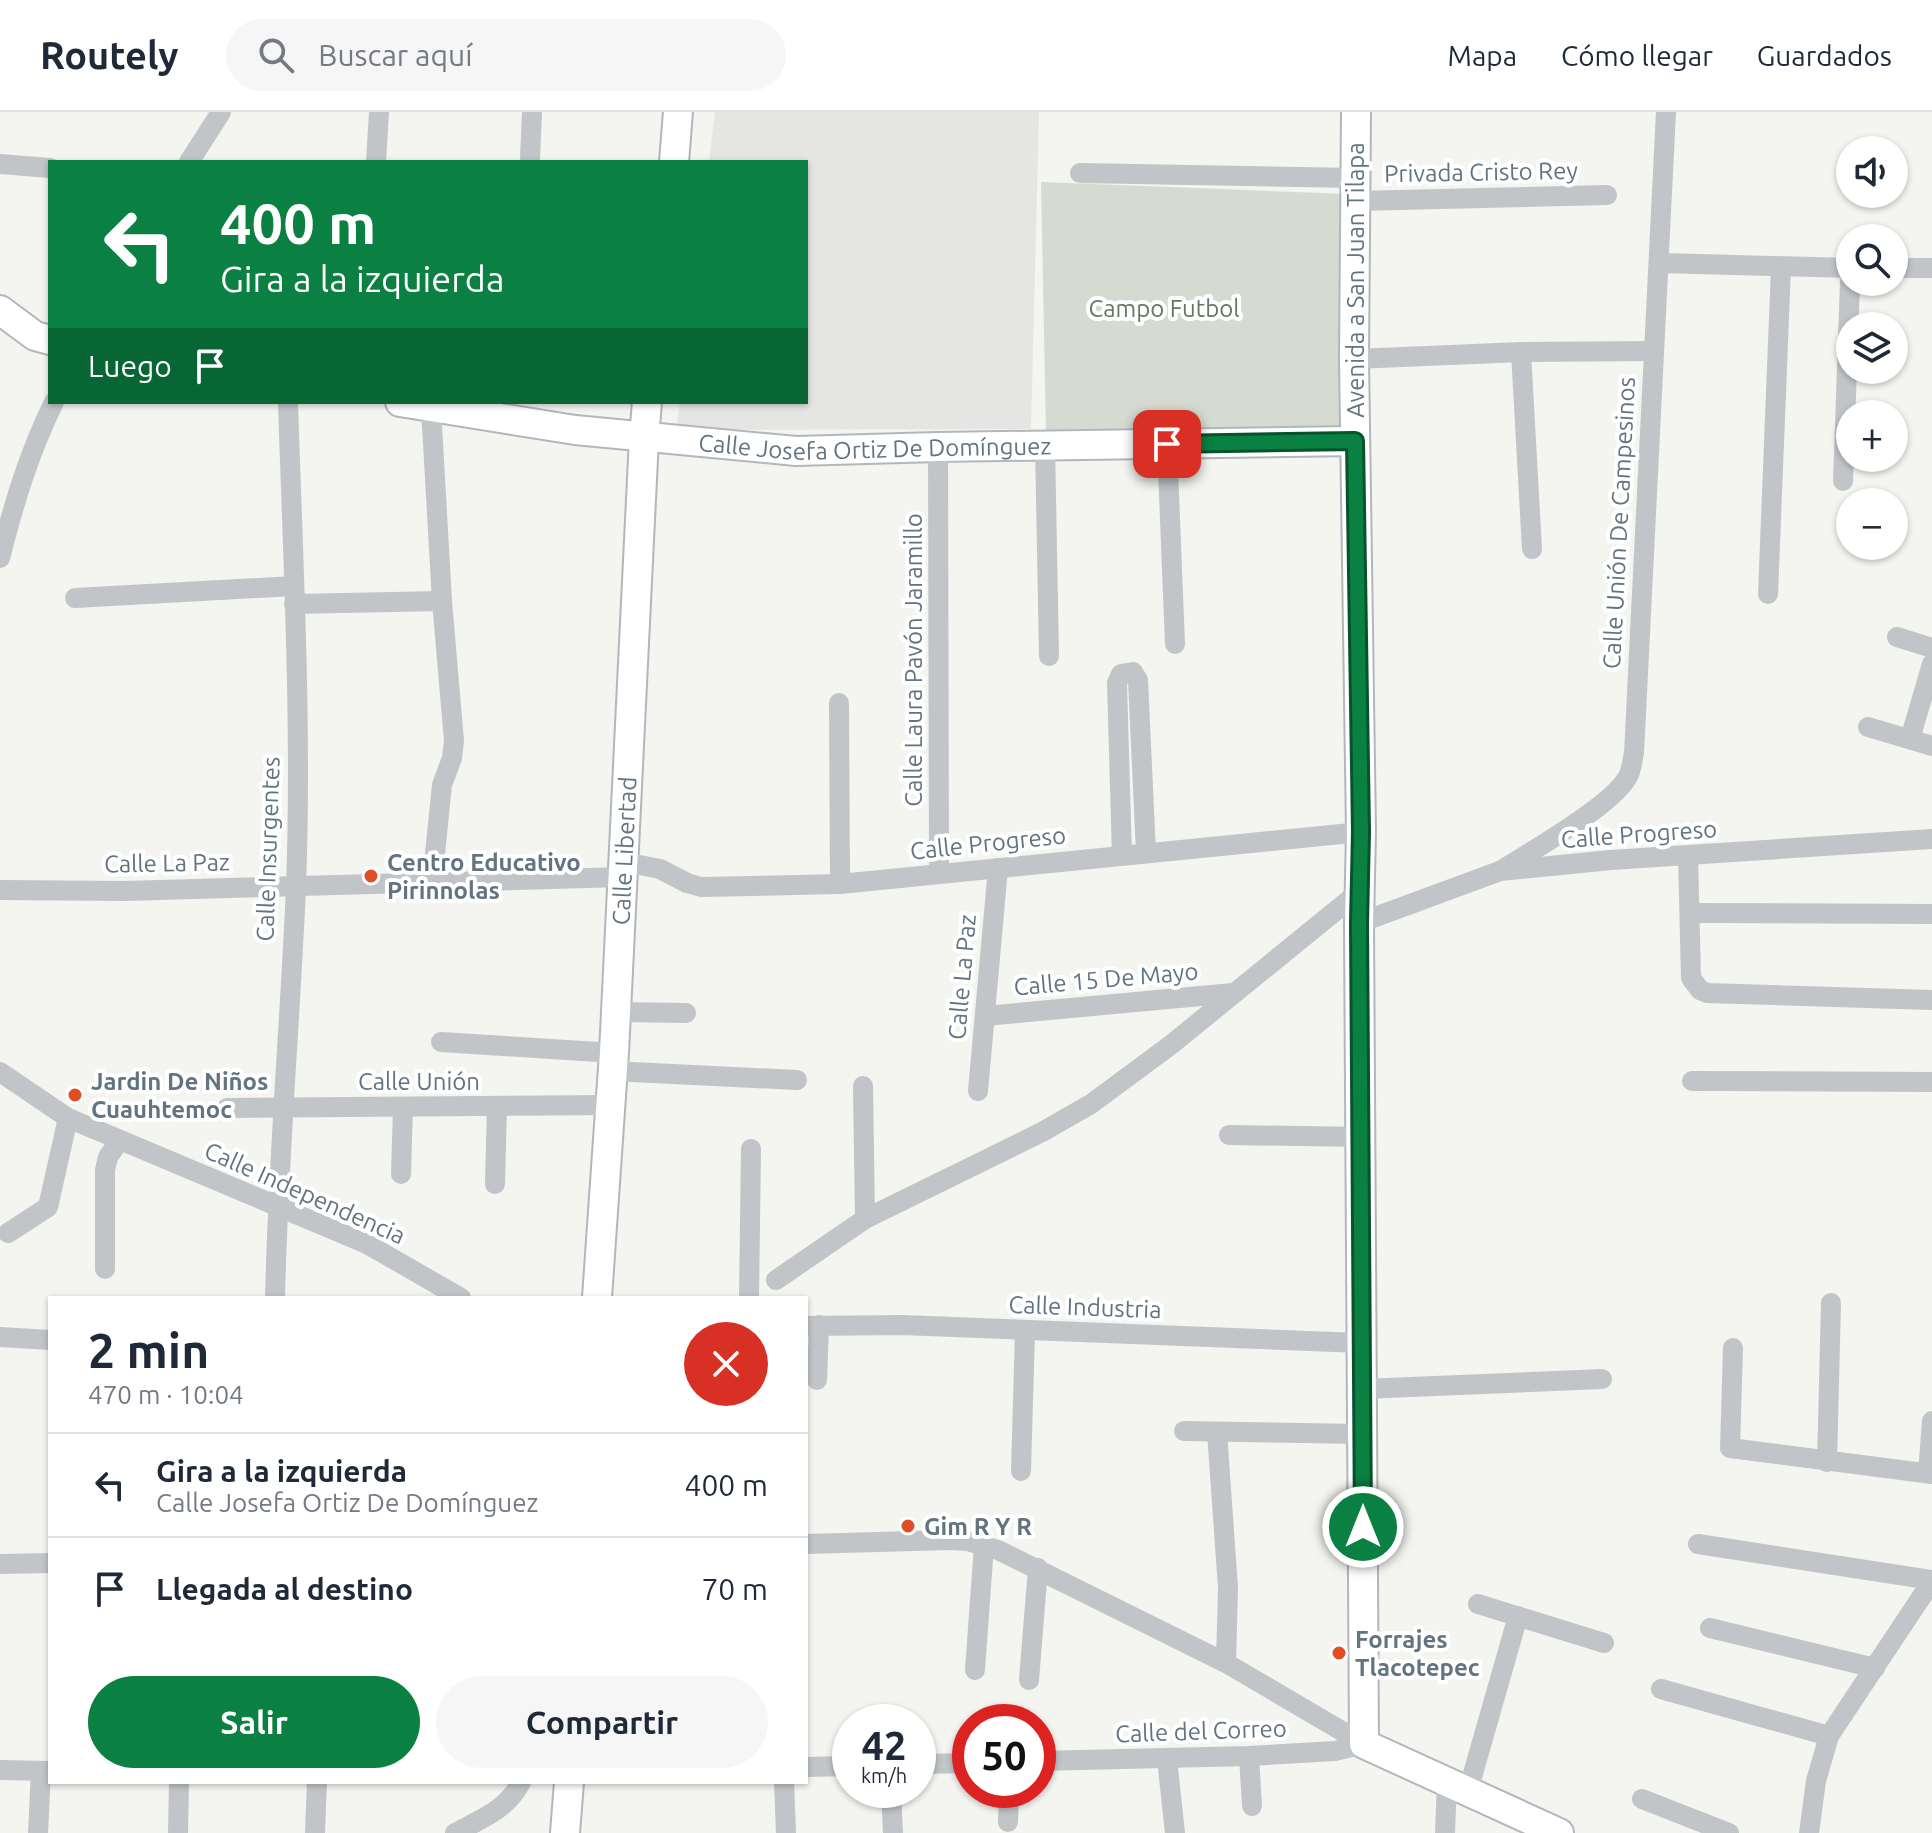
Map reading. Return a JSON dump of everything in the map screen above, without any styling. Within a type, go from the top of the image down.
[{"type":"main road","points":[[674,160],[678,112]]},
{"type":"main road","name":"Avenida a San Juan Tilapa","points":[[1356,112],[1354,359],[1361,832],[1364,1744]]},
{"type":"main road","points":[[0,310],[43,338]]},
{"type":"main road","name":"Calle Josefa Ortiz De Domínguez","points":[[410,404],[575,430],[796,451],[1355,441]]},
{"type":"main road","name":"Calle Libertad","points":[[597,1296],[624,870],[647,404]]},
{"type":"main road","points":[[1364,1744],[1559,1833]]},
{"type":"main road","points":[[565,1833],[569,1784]]},
{"type":"street","points":[[190,160],[221,112]]},
{"type":"street","points":[[376,160],[379,112]]},
{"type":"street","points":[[530,159],[532,112]]},
{"type":"street","name":"Calle Unión De Campesinos","points":[[1500,871],[1598,806],[1627,779],[1631,767],[1666,112]]},
{"type":"street","points":[[0,164],[48,168]]},
{"type":"street","name":"Privada Cristo Rey","points":[[1080,173],[1356,190],[1607,195]]},
{"type":"street","points":[[1660,263],[1836,268]]},
{"type":"street","points":[[1768,594],[1781,267]]},
{"type":"street","points":[[1908,268],[1932,268]]},
{"type":"street","points":[[1843,481],[1850,296]]},
{"type":"street","points":[[0,329],[43,338]]},
{"type":"street","points":[[1354,359],[1521,352],[1654,351]]},
{"type":"street","points":[[1521,352],[1532,549]]},
{"type":"street","points":[[0,558],[16,494],[34,443],[53,404]]},
{"type":"street","name":"Calle Insurgentes","points":[[275,1296],[277,1205],[296,886],[297,704],[288,404]]},
{"type":"street","points":[[431,408],[454,741],[452,758],[442,785],[432,883]]},
{"type":"street","points":[[1167,444],[1175,644]]},
{"type":"street","points":[[1045,445],[1049,656]]},
{"type":"street","name":"Calle Laura Pavón Jaramillo","points":[[938,447],[939,874]]},
{"type":"street","points":[[75,598],[294,595],[442,601]]},
{"type":"street","points":[[1897,637],[1932,648]]},
{"type":"street","points":[[1910,739],[1932,664]]},
{"type":"street","points":[[1122,856],[1117,683],[1121,674],[1127,672],[1133,672],[1138,680],[1146,853]]},
{"type":"street","points":[[839,703],[840,884]]},
{"type":"street","points":[[1868,727],[1932,746]]},
{"type":"street","points":[[1121,820],[1143,819]]},
{"type":"street","name":"Calle Progreso","points":[[624,870],[660,869],[701,887],[840,884],[1361,832]]},
{"type":"street","name":"Calle Progreso","points":[[1359,923],[1500,871],[1611,860],[1932,839]]},
{"type":"street","points":[[1688,856],[1691,978],[1700,990],[1707,993],[1932,1000]]},
{"type":"street","name":"Calle La Paz","points":[[978,1091],[998,868]]},
{"type":"street","name":"Calle La Paz","points":[[0,890],[124,891],[432,883],[624,870]]},
{"type":"street","points":[[776,1280],[865,1219],[1066,1119],[1172,1044],[1360,891]]},
{"type":"street","points":[[1691,913],[1932,914]]},
{"type":"street","name":"Calle 15 De Mayo","points":[[985,1016],[1233,993]]},
{"type":"street","points":[[616,1012],[686,1013]]},
{"type":"street","points":[[441,1042],[797,1080]]},
{"type":"street","name":"Calle Independencia","points":[[0,1072],[68,1118],[367,1244],[458,1296]]},
{"type":"street","points":[[1692,1081],[1932,1082]]},
{"type":"street","points":[[863,1086],[865,1219]]},
{"type":"street","name":"Calle Unión","points":[[227,1108],[610,1105]]},
{"type":"street","points":[[495,1184],[497,1106]]},
{"type":"street","points":[[401,1174],[403,1107]]},
{"type":"street","points":[[8,1233],[48,1207],[68,1118]]},
{"type":"street","points":[[1229,1135],[1362,1137]]},
{"type":"street","points":[[105,1269],[105,1170],[108,1157],[120,1140]]},
{"type":"street","points":[[749,1296],[751,1149]]},
{"type":"street","points":[[1827,1462],[1831,1303]]},
{"type":"street","name":"Calle Industria","points":[[812,1326],[902,1325],[1361,1343]]},
{"type":"street","points":[[812,1326],[817,1380]]},
{"type":"street","points":[[1021,1471],[1025,1331]]},
{"type":"street","points":[[0,1337],[48,1340]]},
{"type":"street","points":[[1733,1348],[1730,1448],[1930,1473],[1932,1421]]},
{"type":"street","points":[[1362,1389],[1602,1379]]},
{"type":"street","points":[[1184,1431],[1362,1434]]},
{"type":"street","points":[[1217,1432],[1228,1588],[1226,1663]]},
{"type":"street","points":[[808,1544],[950,1540],[984,1545],[1038,1568],[1226,1663],[1364,1744]]},
{"type":"street","points":[[1698,1544],[1932,1580],[1829,1736],[1816,1781],[1809,1833]]},
{"type":"street","points":[[975,1670],[984,1545]]},
{"type":"street","points":[[0,1564],[48,1563]]},
{"type":"street","points":[[1029,1680],[1038,1568]]},
{"type":"street","points":[[1478,1604],[1604,1643]]},
{"type":"street","points":[[1445,1833],[1458,1786],[1518,1616]]},
{"type":"street","points":[[1710,1628],[1875,1668]]},
{"type":"street","points":[[1661,1689],[1829,1736]]},
{"type":"street","name":"Calle del Correo","points":[[1056,1761],[1249,1756],[1335,1751],[1364,1744]]},
{"type":"street","points":[[1249,1756],[1252,1806]]},
{"type":"street","points":[[1167,1759],[1175,1833]]},
{"type":"street","points":[[808,1767],[832,1766]]},
{"type":"street","points":[[0,1770],[45,1771],[38,1833]]},
{"type":"street","points":[[178,1833],[179,1784]]},
{"type":"street","points":[[315,1833],[317,1784]]},
{"type":"street","points":[[455,1833],[500,1809],[512,1798],[520,1784]]},
{"type":"street","points":[[784,1784],[786,1833]]},
{"type":"street","points":[[1642,1799],[1729,1833]]},
{"type":"street","points":[[892,1808],[893,1833]]},
{"type":"street","points":[[1008,1808],[1008,1822]]},
{"type":"shaded area","points":[[715,112],[1039,112],[1031,429],[676,430],[680,404],[808,404],[808,160],[709,160]]},
{"type":"green space","name":"Campo Futbol","points":[[1041,182],[1347,194],[1342,427],[1046,431]]},
{"type":"place","name":"Centro Educativo Pirinnolas","points":[[371,876]]},
{"type":"place","name":"Jardin De Niños Cuauhtemoc","points":[[75,1095]]},
{"type":"place","name":"Gim R Y R","points":[[908,1526]]},
{"type":"place","name":"Forrajes Tlacotepec","points":[[1339,1653]]},
{"type":"route","points":[[1167,444],[1355,441],[1361,832],[1363,1527]]}]
